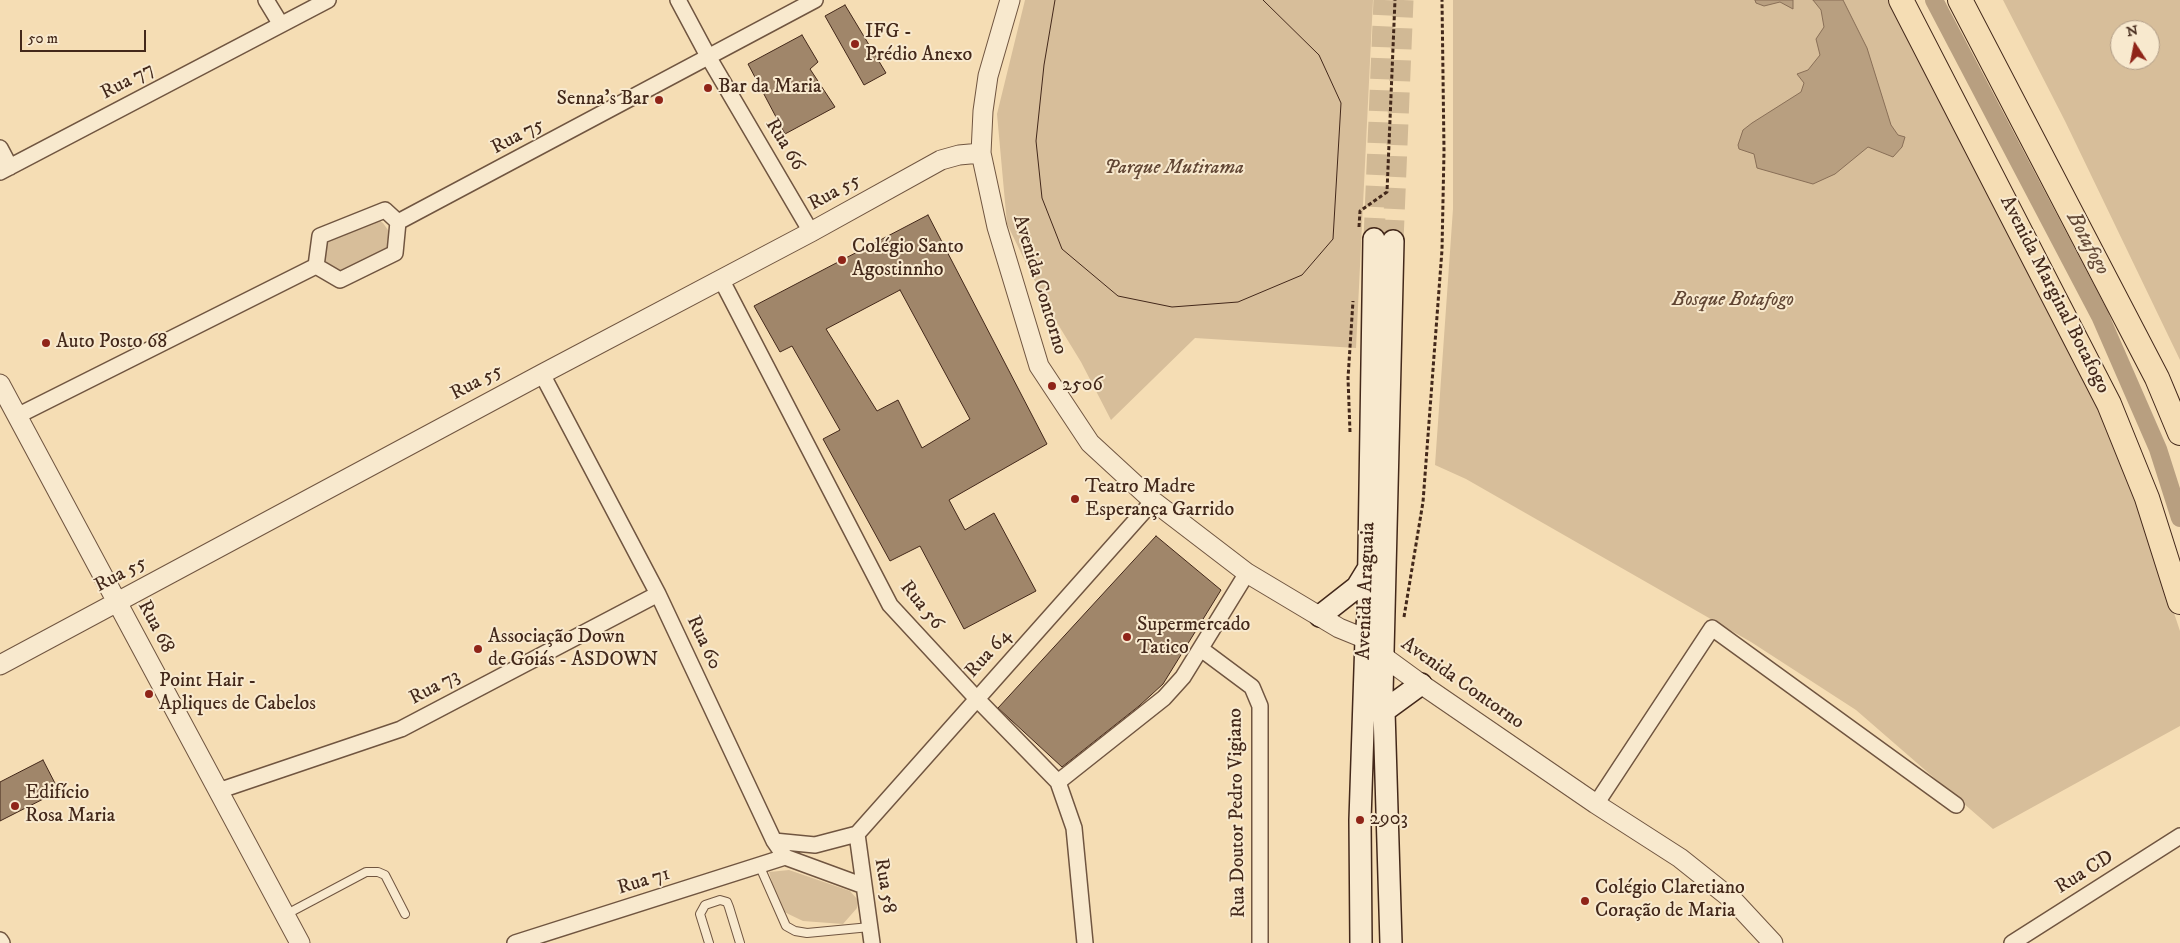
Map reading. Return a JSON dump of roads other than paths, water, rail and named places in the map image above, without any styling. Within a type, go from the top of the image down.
[{"type":"main road","name":"Avenida Marginal Botafogo","points":[[1901,0],[2110,404],[2147,498],[2180,602]]},
{"type":"main road","points":[[1960,0],[2157,378],[2180,433]]},
{"type":"main road","name":"Avenida Araguaia","points":[[1361,943],[1360,820],[1368,569],[1384,240],[1384,657],[1382,693],[1391,943]]},
{"type":"main road","points":[[1320,616],[1357,588],[1368,569]]},
{"type":"main road","points":[[1384,711],[1421,684]]},
{"type":"street","points":[[266,0],[280,23]]},
{"type":"street","name":"Rua 77","points":[[5,170],[280,23],[328,0]]},
{"type":"street","name":"Rua 66","points":[[678,0],[709,58],[811,232]]},
{"type":"street","name":"Rua 75","points":[[398,222],[815,0]]},
{"type":"street","name":"Avenida Contorno","points":[[1010,0],[988,76],[983,111],[981,153],[999,236],[1039,366],[1090,443],[1153,502],[1247,573],[1339,628],[1366,639],[1384,657],[1421,684],[1596,804],[1680,858],[1734,900],[1773,943]]},
{"type":"street","points":[[0,148],[5,170]]},
{"type":"street","name":"Rua 55","points":[[0,666],[542,374],[811,232],[941,160],[958,155],[981,153]]},
{"type":"street","points":[[385,210],[398,222],[396,253],[340,280],[316,266],[320,236],[385,210]]},
{"type":"street","points":[[17,416],[316,266]]},
{"type":"street","name":"Rua 56","points":[[721,279],[890,605],[976,698],[1058,782],[1074,828],[1085,943]]},
{"type":"street","name":"Rua 60","points":[[542,374],[658,594],[774,841],[785,858]]},
{"type":"street","name":"Rua 68","points":[[0,384],[300,943]]},
{"type":"street","name":"Rua 64","points":[[857,834],[976,698],[1153,502]]},
{"type":"street","points":[[1058,782],[1164,698],[1183,677],[1247,573]]},
{"type":"street","name":"Rua 73","points":[[218,791],[401,729],[658,594]]},
{"type":"street","points":[[1596,804],[1712,628],[1956,805]]},
{"type":"street","name":"Rua Doutor Pedro Vigiano","points":[[1201,649],[1252,687],[1260,706],[1260,943]]},
{"type":"street","points":[[774,841],[815,845],[857,834]]},
{"type":"street","name":"Rua 58","points":[[857,834],[872,943]]},
{"type":"street","name":"Rua CD","points":[[2012,943],[2180,836]]},
{"type":"street","points":[[785,858],[864,886]]},
{"type":"street","name":"Rua 71","points":[[515,943],[785,858]]},
{"type":"lane","points":[[760,867],[786,926],[807,933],[870,927]]},
{"type":"lane","points":[[285,915],[366,872],[378,872],[385,875],[405,914]]},
{"type":"lane","points":[[709,943],[700,914],[706,905],[720,900],[727,902],[730,907],[740,943]]},
{"type":"waterway","name":"Botafogo","points":[[1934,0],[2100,316],[2158,449],[2180,518]]},
{"type":"tunnel","points":[[1374,239],[1384,0]]},
{"type":"tunnel","points":[[1393,241],[1403,0]]},
{"type":"tram line","points":[[1055,0],[1044,65],[1036,141],[1042,198],[1062,249],[1118,296],[1172,307],[1238,302],[1302,275],[1333,239],[1341,103],[1319,55],[1263,0]]},
{"type":"place","name":"IFG - Prédio Anexo","points":[[855,44]]},
{"type":"place","name":"Bar da Maria","points":[[708,88]]},
{"type":"place","name":"Senna's Bar","points":[[659,100]]},
{"type":"place","name":"Colégio Santo Agostinnho","points":[[842,260]]},
{"type":"place","name":"Auto Posto 68","points":[[46,343]]},
{"type":"place","name":"2506","points":[[1052,386]]},
{"type":"place","name":"Teatro Madre Esperança Garrido","points":[[1075,499]]},
{"type":"place","name":"Supermercado Tatico","points":[[1127,637]]},
{"type":"place","name":"Associação Down de Goiás - ASDOWN","points":[[478,649]]},
{"type":"place","name":"Point Hair - Apliques de Cabelos","points":[[149,694]]},
{"type":"place","name":"Edifício Rosa Maria","points":[[15,806]]},
{"type":"place","name":"2903","points":[[1360,820]]},
{"type":"place","name":"Colégio Claretiano Coração de Maria","points":[[1585,901]]},
{"type":"park label","name":"Parque Mutirama","points":[[1174,169]]},
{"type":"park label","name":"Bosque Botafogo","points":[[1733,301]]}]
